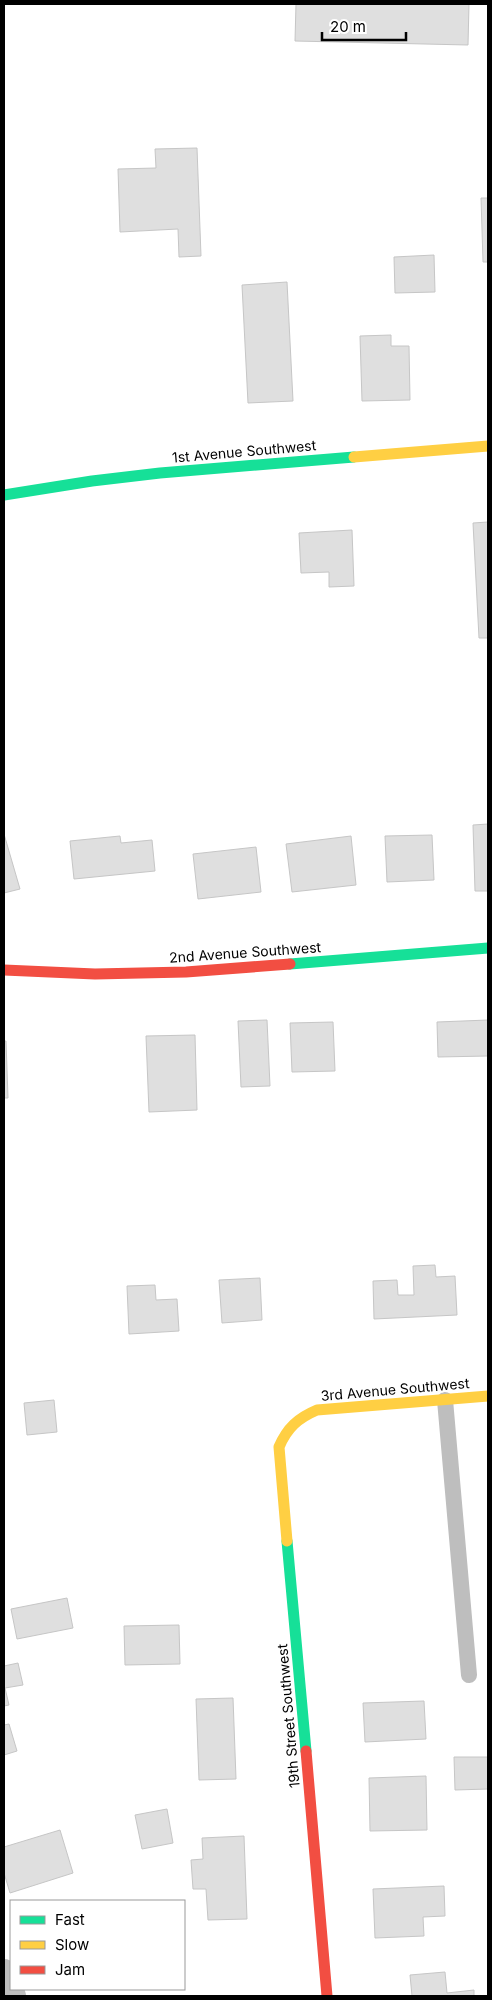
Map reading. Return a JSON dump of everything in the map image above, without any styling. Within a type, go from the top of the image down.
[{"type":"street","name":"1st Avenue Southwest","points":[[4,495],[92,480],[160,473],[488,446]]},
{"type":"street","name":"2nd Avenue Southwest","points":[[4,970],[95,974],[186,972],[488,948]]},
{"type":"street","name":"3rd Avenue Southwest","points":[[284,1434],[298,1418],[317,1410],[488,1396]]},
{"type":"street","name":"19th Street Southwest","points":[[284,1434],[279,1447],[327,1996]]},
{"type":"street","points":[[4,1973],[12,1996]]},
{"type":"lane","points":[[445,1400],[469,1675]]},
{"type":"building","points":[[296,4],[469,4],[468,45],[295,41]]},
{"type":"building","points":[[197,148],[201,256],[179,257],[178,229],[120,232],[118,169],[156,168],[155,149]]},
{"type":"building","points":[[481,198],[488,198],[488,262],[483,262]]},
{"type":"building","points":[[434,255],[435,292],[395,293],[394,257]]},
{"type":"building","points":[[287,282],[293,401],[248,403],[242,285]]},
{"type":"building","points":[[391,335],[391,346],[409,346],[410,400],[362,401],[360,336]]},
{"type":"building","points":[[488,522],[488,638],[479,638],[473,523]]},
{"type":"building","points":[[352,530],[354,586],[329,587],[329,572],[301,573],[299,533]]},
{"type":"building","points":[[488,824],[488,891],[475,891],[473,825]]},
{"type":"building","points":[[4,834],[20,889],[4,893]]},
{"type":"building","points":[[432,835],[434,880],[387,882],[385,836]]},
{"type":"building","points":[[120,836],[121,843],[152,840],[155,871],[74,879],[70,841]]},
{"type":"building","points":[[351,836],[356,885],[292,892],[286,844]]},
{"type":"building","points":[[256,847],[261,892],[198,899],[193,854]]},
{"type":"building","points":[[267,1020],[270,1086],[241,1087],[238,1021]]},
{"type":"building","points":[[488,1020],[488,1056],[438,1057],[437,1022]]},
{"type":"building","points":[[333,1022],[335,1071],[292,1072],[290,1023]]},
{"type":"building","points":[[195,1035],[197,1110],[149,1112],[146,1036]]},
{"type":"building","points":[[4,1041],[6,1041],[8,1098],[4,1098]]},
{"type":"building","points":[[435,1265],[436,1277],[455,1276],[457,1315],[374,1319],[373,1281],[397,1280],[398,1295],[414,1295],[413,1266]]},
{"type":"building","points":[[260,1278],[262,1320],[222,1323],[219,1280]]},
{"type":"building","points":[[155,1285],[156,1300],[177,1299],[179,1331],[129,1334],[127,1286]]},
{"type":"building","points":[[54,1400],[57,1432],[27,1435],[24,1403]]},
{"type":"building","points":[[67,1598],[73,1628],[17,1639],[11,1609]]},
{"type":"building","points":[[179,1625],[180,1664],[125,1665],[124,1626]]},
{"type":"building","points":[[18,1663],[23,1685],[5,1688],[9,1705],[4,1706],[4,1666]]},
{"type":"building","points":[[233,1698],[236,1779],[199,1780],[196,1699]]},
{"type":"building","points":[[424,1701],[426,1739],[365,1742],[363,1703]]},
{"type":"building","points":[[9,1724],[17,1751],[4,1755],[4,1725]]},
{"type":"building","points":[[454,1757],[488,1757],[488,1789],[455,1790]]},
{"type":"building","points":[[426,1776],[427,1830],[370,1831],[369,1778]]},
{"type":"building","points":[[167,1809],[173,1843],[142,1849],[135,1815]]},
{"type":"building","points":[[60,1830],[73,1873],[10,1893],[4,1873],[4,1847]]},
{"type":"building","points":[[244,1836],[247,1919],[208,1920],[206,1889],[193,1889],[191,1860],[203,1859],[202,1838]]},
{"type":"building","points":[[444,1886],[445,1916],[423,1917],[424,1936],[375,1938],[373,1889]]},
{"type":"building","points":[[445,1972],[447,1993],[474,1990],[474,1996],[412,1996],[410,1975]]},
{"type":"traffic: fast","points":[[4,495],[92,481],[160,473],[354,457]]},
{"type":"traffic: fast","points":[[290,964],[488,948]]},
{"type":"traffic: fast","points":[[287,1541],[306,1751]]},
{"type":"traffic: slow","points":[[354,457],[488,446]]},
{"type":"traffic: slow","points":[[287,1541],[279,1447],[290,1429],[304,1416],[317,1410],[488,1396]]},
{"type":"traffic: jam","points":[[4,970],[95,974],[186,972],[290,964]]},
{"type":"traffic: jam","points":[[306,1751],[327,1996]]}]
